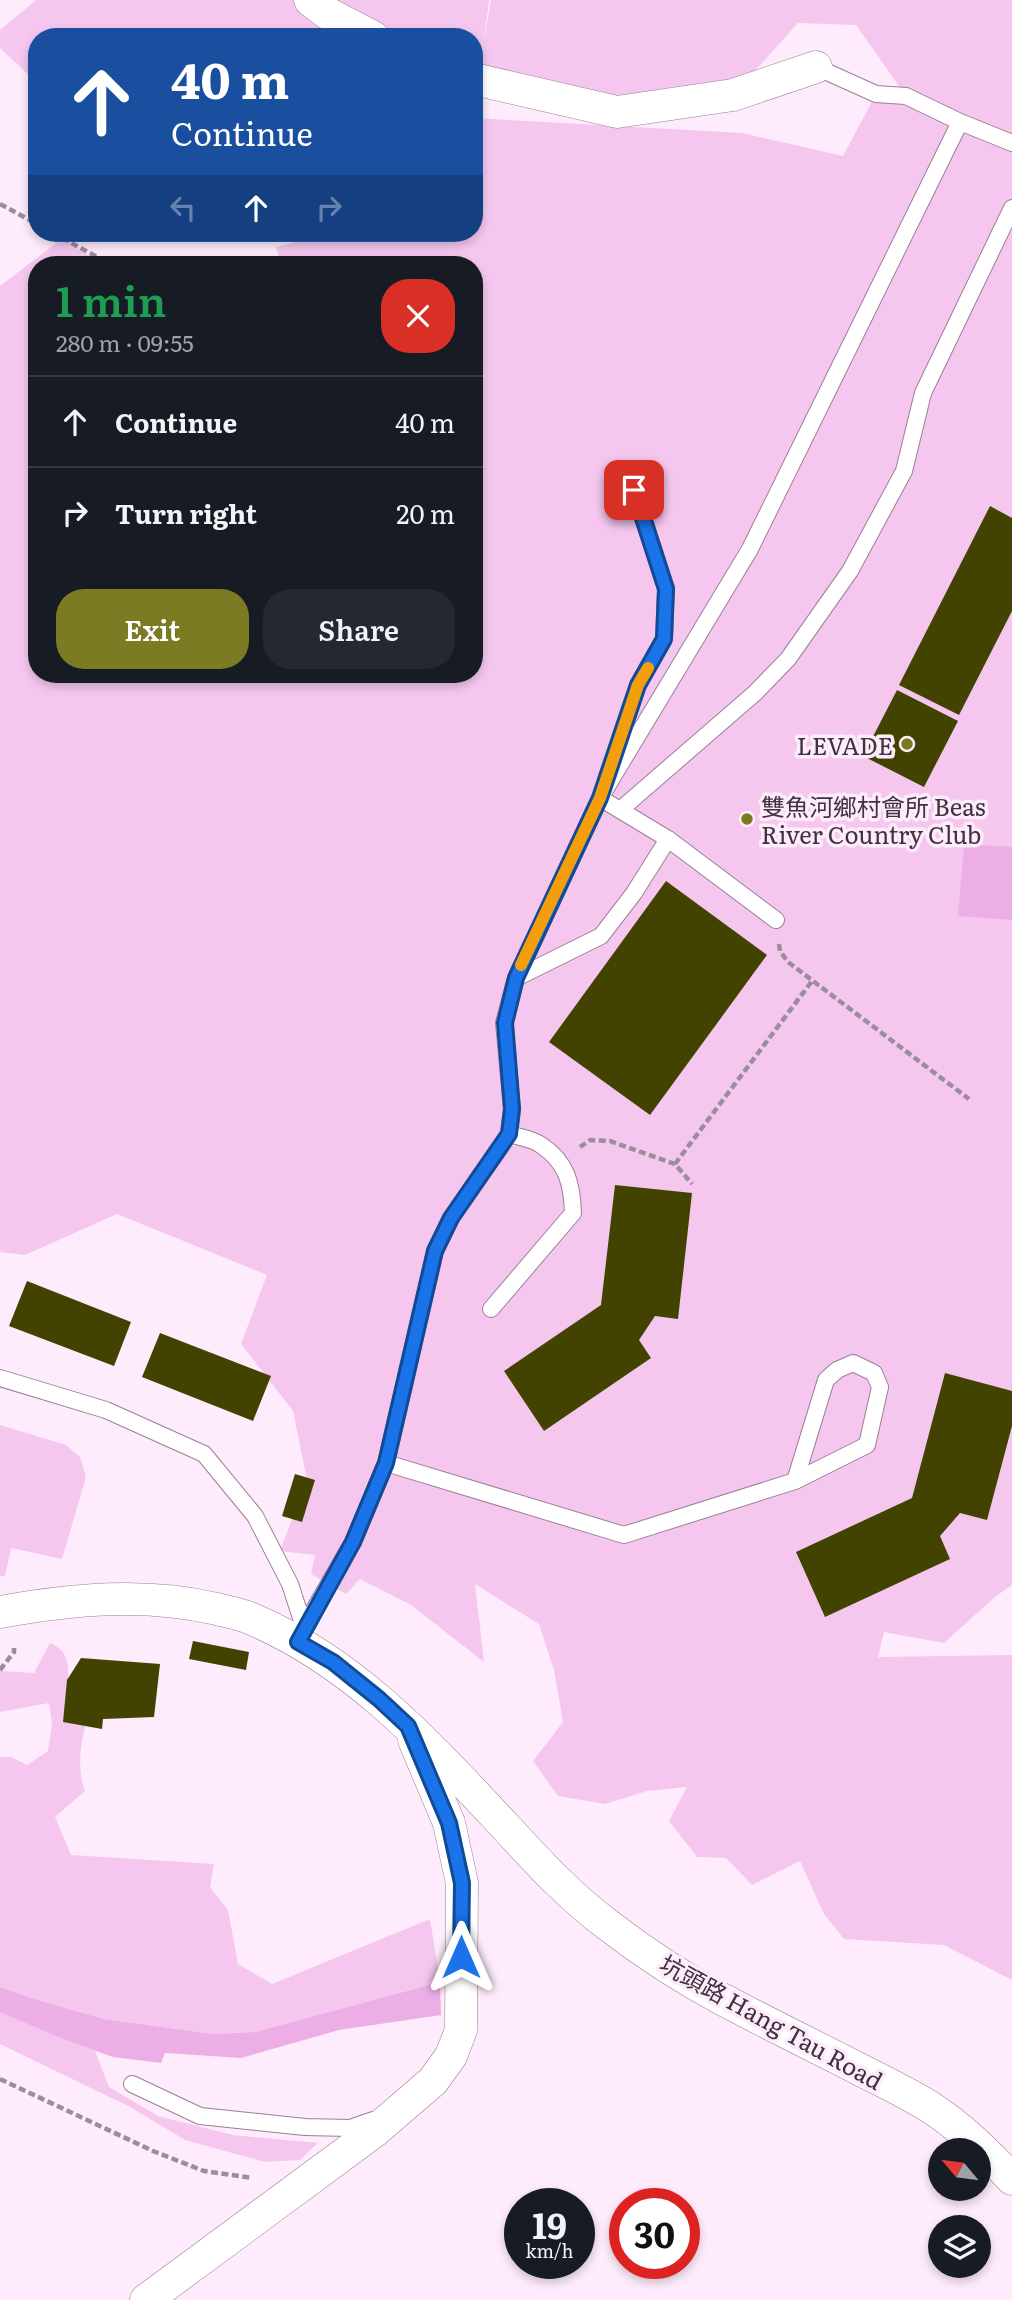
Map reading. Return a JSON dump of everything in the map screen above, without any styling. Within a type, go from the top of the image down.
[{"type":"street","points":[[310,0],[327,13],[356,28]]},
{"type":"street","points":[[483,81],[617,112],[733,95],[816,67]]},
{"type":"street","name":"坑頭路 Hang Tau Road","points":[[0,1612],[102,1598],[154,1599],[194,1604],[301,1634],[379,1699],[432,1748],[551,1876],[608,1926],[717,1997],[930,2108],[982,2149],[1012,2179]]},
{"type":"street","points":[[146,2300],[375,2131],[433,2081],[451,2056],[461,2030],[462,1883],[449,1823],[408,1726]]},
{"type":"lane","points":[[816,67],[876,94],[906,96],[1012,143]]},
{"type":"lane","points":[[301,1634],[353,1542],[386,1463],[435,1251],[451,1218],[509,1134],[512,1109],[505,1023],[516,978],[600,798],[750,549],[960,122]]},
{"type":"lane","points":[[620,810],[755,693],[789,659],[850,571],[904,471],[923,393],[1012,208]]},
{"type":"lane","points":[[600,798],[638,685],[664,639],[666,589],[634,490]]},
{"type":"lane","points":[[600,798],[668,839],[776,920]]},
{"type":"lane","points":[[516,978],[601,936],[634,893],[668,839]]},
{"type":"lane","points":[[491,1310],[573,1213],[572,1186],[559,1160],[540,1143],[509,1134]]},
{"type":"lane","points":[[386,1463],[624,1535],[795,1481],[867,1445],[880,1387],[874,1373],[853,1363],[837,1370],[826,1380],[795,1481]]},
{"type":"lane","points":[[0,1378],[106,1410],[204,1454],[255,1517],[290,1584],[301,1634]]},
{"type":"lane","points":[[132,2084],[200,2116],[305,2127],[350,2128],[398,2110]]},
{"type":"path","points":[[0,204],[28,219]]},
{"type":"path","points":[[70,242],[95,256]]},
{"type":"path","points":[[776,920],[780,951],[788,962],[969,1099]]},
{"type":"path","points":[[675,1164],[812,981]]},
{"type":"path","points":[[559,1160],[590,1140],[610,1141],[675,1164],[692,1184]]},
{"type":"path","points":[[0,1670],[14,1652],[14,1648]]},
{"type":"path","points":[[0,2079],[153,2151],[204,2171],[244,2179],[263,2178]]},
{"type":"shaded area","name":"雙魚河鄉村會所 Beas River Country Club","points":[[36,0],[489,0],[484,41],[491,0],[1012,0],[1012,1585],[944,1643],[884,1632],[878,1657],[1012,1655],[1012,1980],[944,1945],[844,1939],[824,1914],[800,1861],[752,1885],[726,1858],[697,1857],[669,1821],[687,1787],[647,1791],[605,1804],[558,1796],[533,1761],[563,1722],[554,1670],[539,1624],[475,1584],[484,1662],[411,1605],[360,1579],[346,1594],[311,1574],[315,1555],[280,1551],[307,1480],[293,1411],[241,1344],[267,1275],[117,1214],[25,1255],[0,1252],[0,286],[28,265],[28,683],[483,683],[483,256],[279,256],[276,247],[296,242],[483,242],[483,119],[742,133],[843,156],[876,94],[906,96],[856,25],[798,23],[733,95],[589,106],[483,86],[483,28],[28,28],[28,74],[0,48],[0,30]]},
{"type":"shaded area","name":"雙魚河鄉村會所 Beas River Country Club","points":[[58,242],[69,242],[89,256],[39,256]]},
{"type":"shaded area","points":[[964,844],[1012,847],[1012,920],[958,916]]},
{"type":"shaded area","points":[[0,1425],[66,1445],[80,1457],[86,1477],[62,1559],[11,1548],[5,1576],[0,1576]]},
{"type":"shaded area","points":[[50,1643],[62,1651],[65,1657],[68,1691],[91,1704],[80,1758],[85,1791],[55,1817],[71,1855],[214,1864],[210,1887],[228,1910],[238,1964],[272,1984],[430,1919],[440,1982],[255,2032],[213,2034],[104,2019],[0,1987],[0,1757],[11,1757],[27,1765],[48,1751],[52,1723],[49,1703],[0,1712],[0,1671],[34,1673]]},
{"type":"shaded area","points":[[440,1982],[441,2015],[339,2030],[241,2058],[165,2053],[161,2063],[113,2057],[0,2012],[0,1987],[104,2019],[213,2034],[255,2032]]},
{"type":"shaded area","points":[[0,2009],[95,2051],[109,2087],[158,2116],[233,2135],[318,2143],[300,2160],[265,2162],[185,2140],[130,2107],[0,2044]]},
{"type":"building","points":[[990,506],[1012,518],[1012,611],[959,715],[899,685]]},
{"type":"building","points":[[897,690],[958,721],[924,787],[863,756]]},
{"type":"building","points":[[666,881],[767,955],[650,1115],[549,1042]]},
{"type":"building","points":[[615,1185],[692,1193],[678,1319],[655,1316],[639,1340],[651,1358],[544,1431],[504,1371],[601,1305]]},
{"type":"building","points":[[27,1281],[131,1322],[114,1366],[9,1326]]},
{"type":"building","points":[[160,1333],[271,1376],[253,1421],[142,1377]]},
{"type":"building","points":[[945,1373],[1012,1391],[1012,1426],[987,1520],[960,1513],[940,1536],[950,1559],[825,1617],[796,1552],[912,1498]]},
{"type":"building","points":[[295,1474],[315,1480],[302,1522],[282,1516]]},
{"type":"building","points":[[193,1641],[249,1652],[246,1670],[189,1659]]},
{"type":"building","points":[[81,1658],[160,1664],[154,1717],[103,1719],[102,1729],[63,1722],[67,1680]]},
{"type":"slow traffic","points":[[521,965],[600,798],[638,685],[648,668]]},
{"type":"place","name":"LEVADE","points":[[907,744]]},
{"type":"place","name":"雙魚河鄉村會所 Beas River Country Club","points":[[747,819]]},
{"type":"route","points":[[461,1957],[462,1883],[449,1823],[408,1726],[333,1662],[298,1642],[353,1542],[386,1463],[435,1251],[451,1218],[509,1134],[512,1109],[505,1023],[516,978],[600,798],[638,685],[664,639],[666,589],[634,490]]}]
